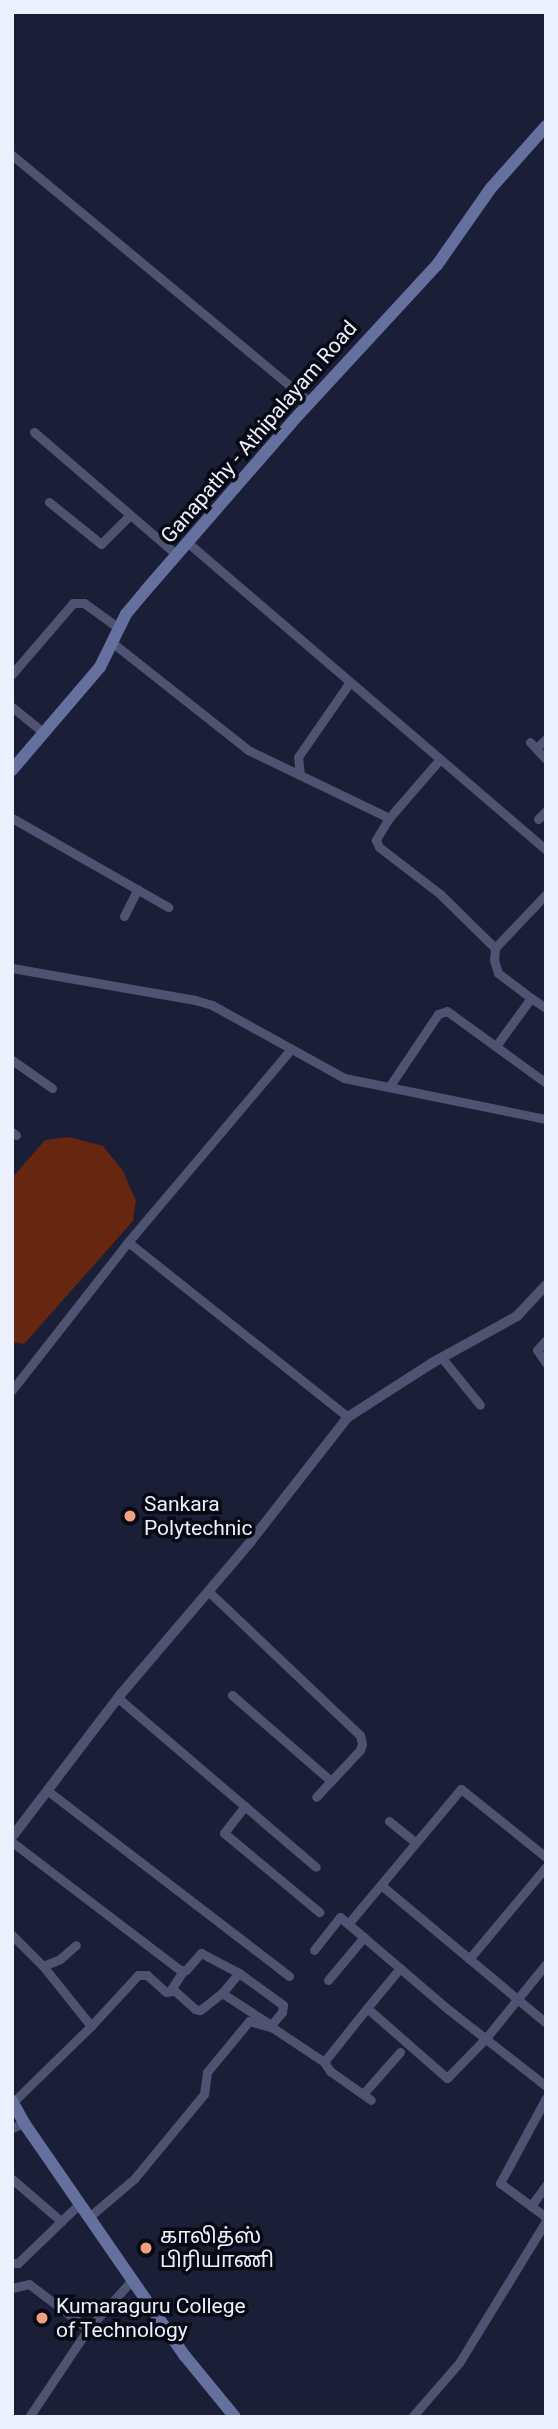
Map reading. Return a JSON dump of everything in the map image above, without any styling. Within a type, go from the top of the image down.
[{"type":"main road","name":"Ganapathy - Athipalayam Road","points":[[12,770],[100,667],[114,644],[126,614],[310,402],[437,265],[491,188],[546,126]]},
{"type":"main road","points":[[13,2102],[18,2125],[89,2217],[185,2356],[235,2417]]},
{"type":"street","points":[[12,155],[310,402]]},
{"type":"street","points":[[34,432],[176,554]]},
{"type":"street","points":[[49,502],[101,544],[130,515]]},
{"type":"street","points":[[187,542],[546,850]]},
{"type":"street","points":[[12,674],[73,603],[84,603],[120,629]]},
{"type":"street","points":[[114,644],[248,750],[388,818]]},
{"type":"street","points":[[300,775],[298,757],[350,682]]},
{"type":"street","points":[[12,707],[44,733]]},
{"type":"street","points":[[546,739],[533,745],[546,759]]},
{"type":"street","points":[[440,759],[388,818],[376,840],[379,847],[440,894],[495,948]]},
{"type":"street","points":[[538,819],[546,811]]},
{"type":"street","points":[[12,818],[168,906]]},
{"type":"street","points":[[124,916],[138,890]]},
{"type":"street","points":[[546,894],[495,948],[494,960],[498,973],[546,1008]]},
{"type":"street","points":[[12,968],[195,1000],[212,1005],[344,1078],[546,1118]]},
{"type":"street","points":[[496,1046],[531,998]]},
{"type":"street","points":[[389,1087],[438,1014],[447,1012],[546,1083]]},
{"type":"street","points":[[12,1391],[128,1241],[291,1049]]},
{"type":"street","points":[[12,1060],[52,1088]]},
{"type":"street","points":[[128,1241],[348,1417]]},
{"type":"street","points":[[183,1971],[12,1839],[118,1698],[348,1417],[442,1357],[517,1316],[546,1285]]},
{"type":"street","points":[[546,1340],[537,1350],[546,1363]]},
{"type":"street","points":[[442,1357],[480,1405]]},
{"type":"street","points":[[208,1591],[360,1735],[360,1750],[316,1797]]},
{"type":"street","points":[[232,1695],[331,1781]]},
{"type":"street","points":[[118,1698],[316,1867]]},
{"type":"street","points":[[348,1924],[461,1789],[546,1857]]},
{"type":"street","points":[[48,1791],[289,1976]]},
{"type":"street","points":[[245,1806],[224,1833],[319,1912]]},
{"type":"street","points":[[389,1821],[415,1842]]},
{"type":"street","points":[[469,1959],[546,1867]]},
{"type":"street","points":[[381,1885],[546,2023]]},
{"type":"street","points":[[314,1950],[340,1917],[546,2086]]},
{"type":"street","points":[[12,1935],[43,1966],[91,2026]]},
{"type":"street","points":[[328,1980],[363,1937]]},
{"type":"street","points":[[43,1966],[60,1959],[76,1945]]},
{"type":"street","points":[[173,1991],[172,1986],[201,1952],[239,1973],[283,2005],[282,2012],[271,2025],[222,1993]]},
{"type":"street","points":[[367,2008],[447,2078],[486,2038],[546,1964]]},
{"type":"street","points":[[324,2062],[400,1968]]},
{"type":"street","points":[[13,2102],[91,2026],[138,1975],[147,1975],[166,1992],[173,1991],[200,2010],[222,1993],[239,1973]]},
{"type":"street","points":[[89,2217],[134,2179],[204,2094],[207,2072],[249,2021],[273,2028],[324,2062],[330,2071],[367,2097],[400,2052]]},
{"type":"street","points":[[412,2417],[459,2363],[546,2219],[500,2183],[546,2098]]},
{"type":"street","points":[[12,2179],[61,2221]]},
{"type":"street","points":[[531,2206],[546,2185]]},
{"type":"street","points":[[12,2263],[18,2263],[79,2204]]},
{"type":"street","points":[[29,2417],[88,2329],[132,2280]]},
{"type":"street","points":[[12,2288],[29,2284],[88,2329]]},
{"type":"shaded area","points":[[69,1137],[103,1146],[123,1171],[136,1201],[133,1221],[24,1344],[12,1342],[12,1178],[45,1140]]},
{"type":"place","name":"Sankara Polytechnic","points":[[130,1516]]},
{"type":"place","name":"காலித்ஸ் பிரியாணி","points":[[146,2248]]},
{"type":"place","name":"Kumaraguru College of Technology","points":[[42,2318]]}]
